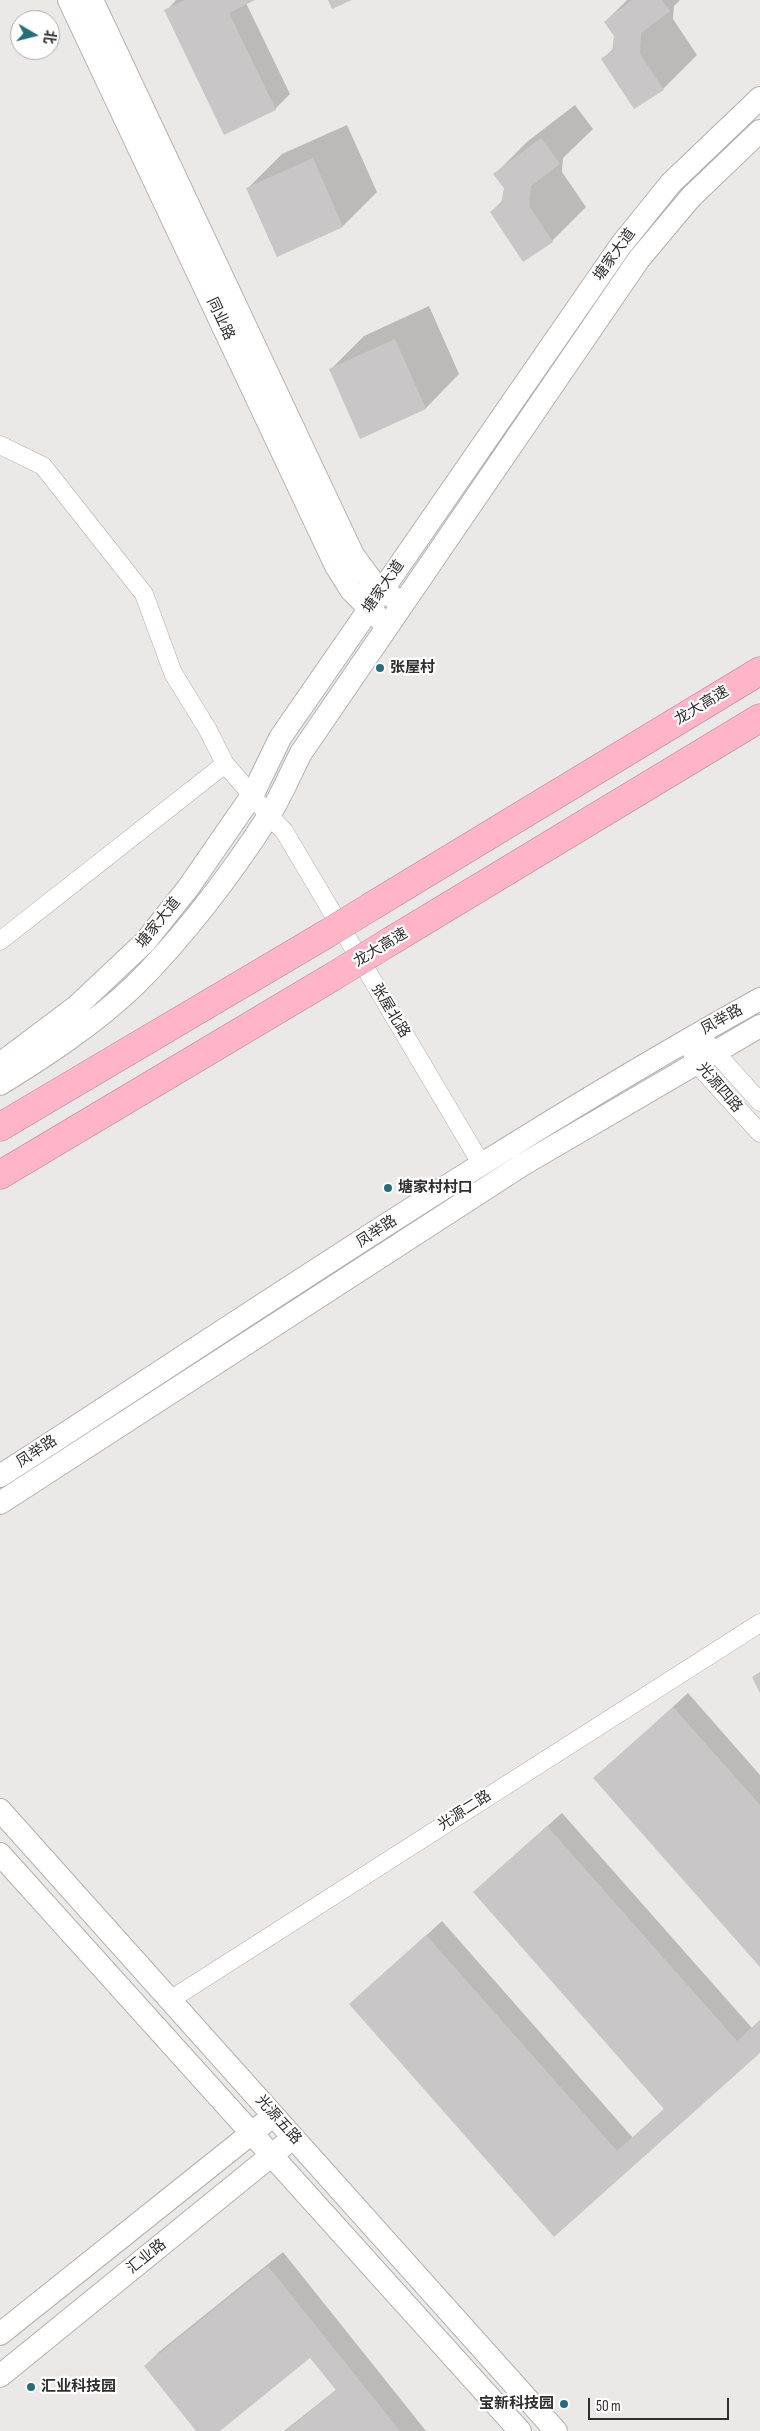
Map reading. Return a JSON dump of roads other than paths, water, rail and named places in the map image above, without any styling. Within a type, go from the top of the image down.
[{"type":"highway","name":"龙大高速","points":[[0,1127],[328,933],[760,671]]},
{"type":"highway","name":"龙大高速","points":[[0,1175],[334,976],[760,718]]},
{"type":"street","name":"同业路","points":[[69,0],[332,558],[351,590],[369,610],[388,626]]},
{"type":"street","name":"同业路","points":[[92,0],[350,547],[364,571],[403,604]]},
{"type":"street","name":"塘家大道","points":[[0,1064],[76,1006],[145,942],[188,888],[253,794],[280,738],[638,223],[685,169],[760,98]]},
{"type":"street","name":"塘家大道","points":[[0,1084],[54,1050],[96,1019],[134,986],[211,897],[268,816],[301,753],[654,238],[691,197],[760,131]]},
{"type":"street","name":"张屋北路","points":[[0,445],[43,466],[144,594],[173,673],[208,730],[225,764],[253,794],[268,816],[284,831],[482,1165]]},
{"type":"street","points":[[0,941],[225,764]]},
{"type":"street","name":"凤举路","points":[[0,1476],[482,1165],[694,1035],[760,998]]},
{"type":"street","name":"凤举路","points":[[0,1503],[522,1166],[760,1026]]},
{"type":"street","name":"光源四路","points":[[694,1035],[706,1058],[760,1134]]},
{"type":"street","name":"光源四路","points":[[706,1058],[760,1102]]},
{"type":"street","name":"光源二路","points":[[170,2000],[760,1623]]},
{"type":"street","name":"光源五路","points":[[0,1810],[556,2431]]},
{"type":"street","name":"光源五路","points":[[0,1854],[520,2431]]},
{"type":"street","points":[[0,2334],[251,2132],[274,2116]]},
{"type":"street","name":"汇业路","points":[[0,2376],[273,2157],[293,2137]]},
{"type":"place","name":"张屋村","points":[[380,668]]},
{"type":"place","name":"塘家村村口","points":[[388,1188]]},
{"type":"place","name":"汇业科技园","points":[[31,2387]]},
{"type":"place","name":"宝新科技园","points":[[564,2404]]}]
